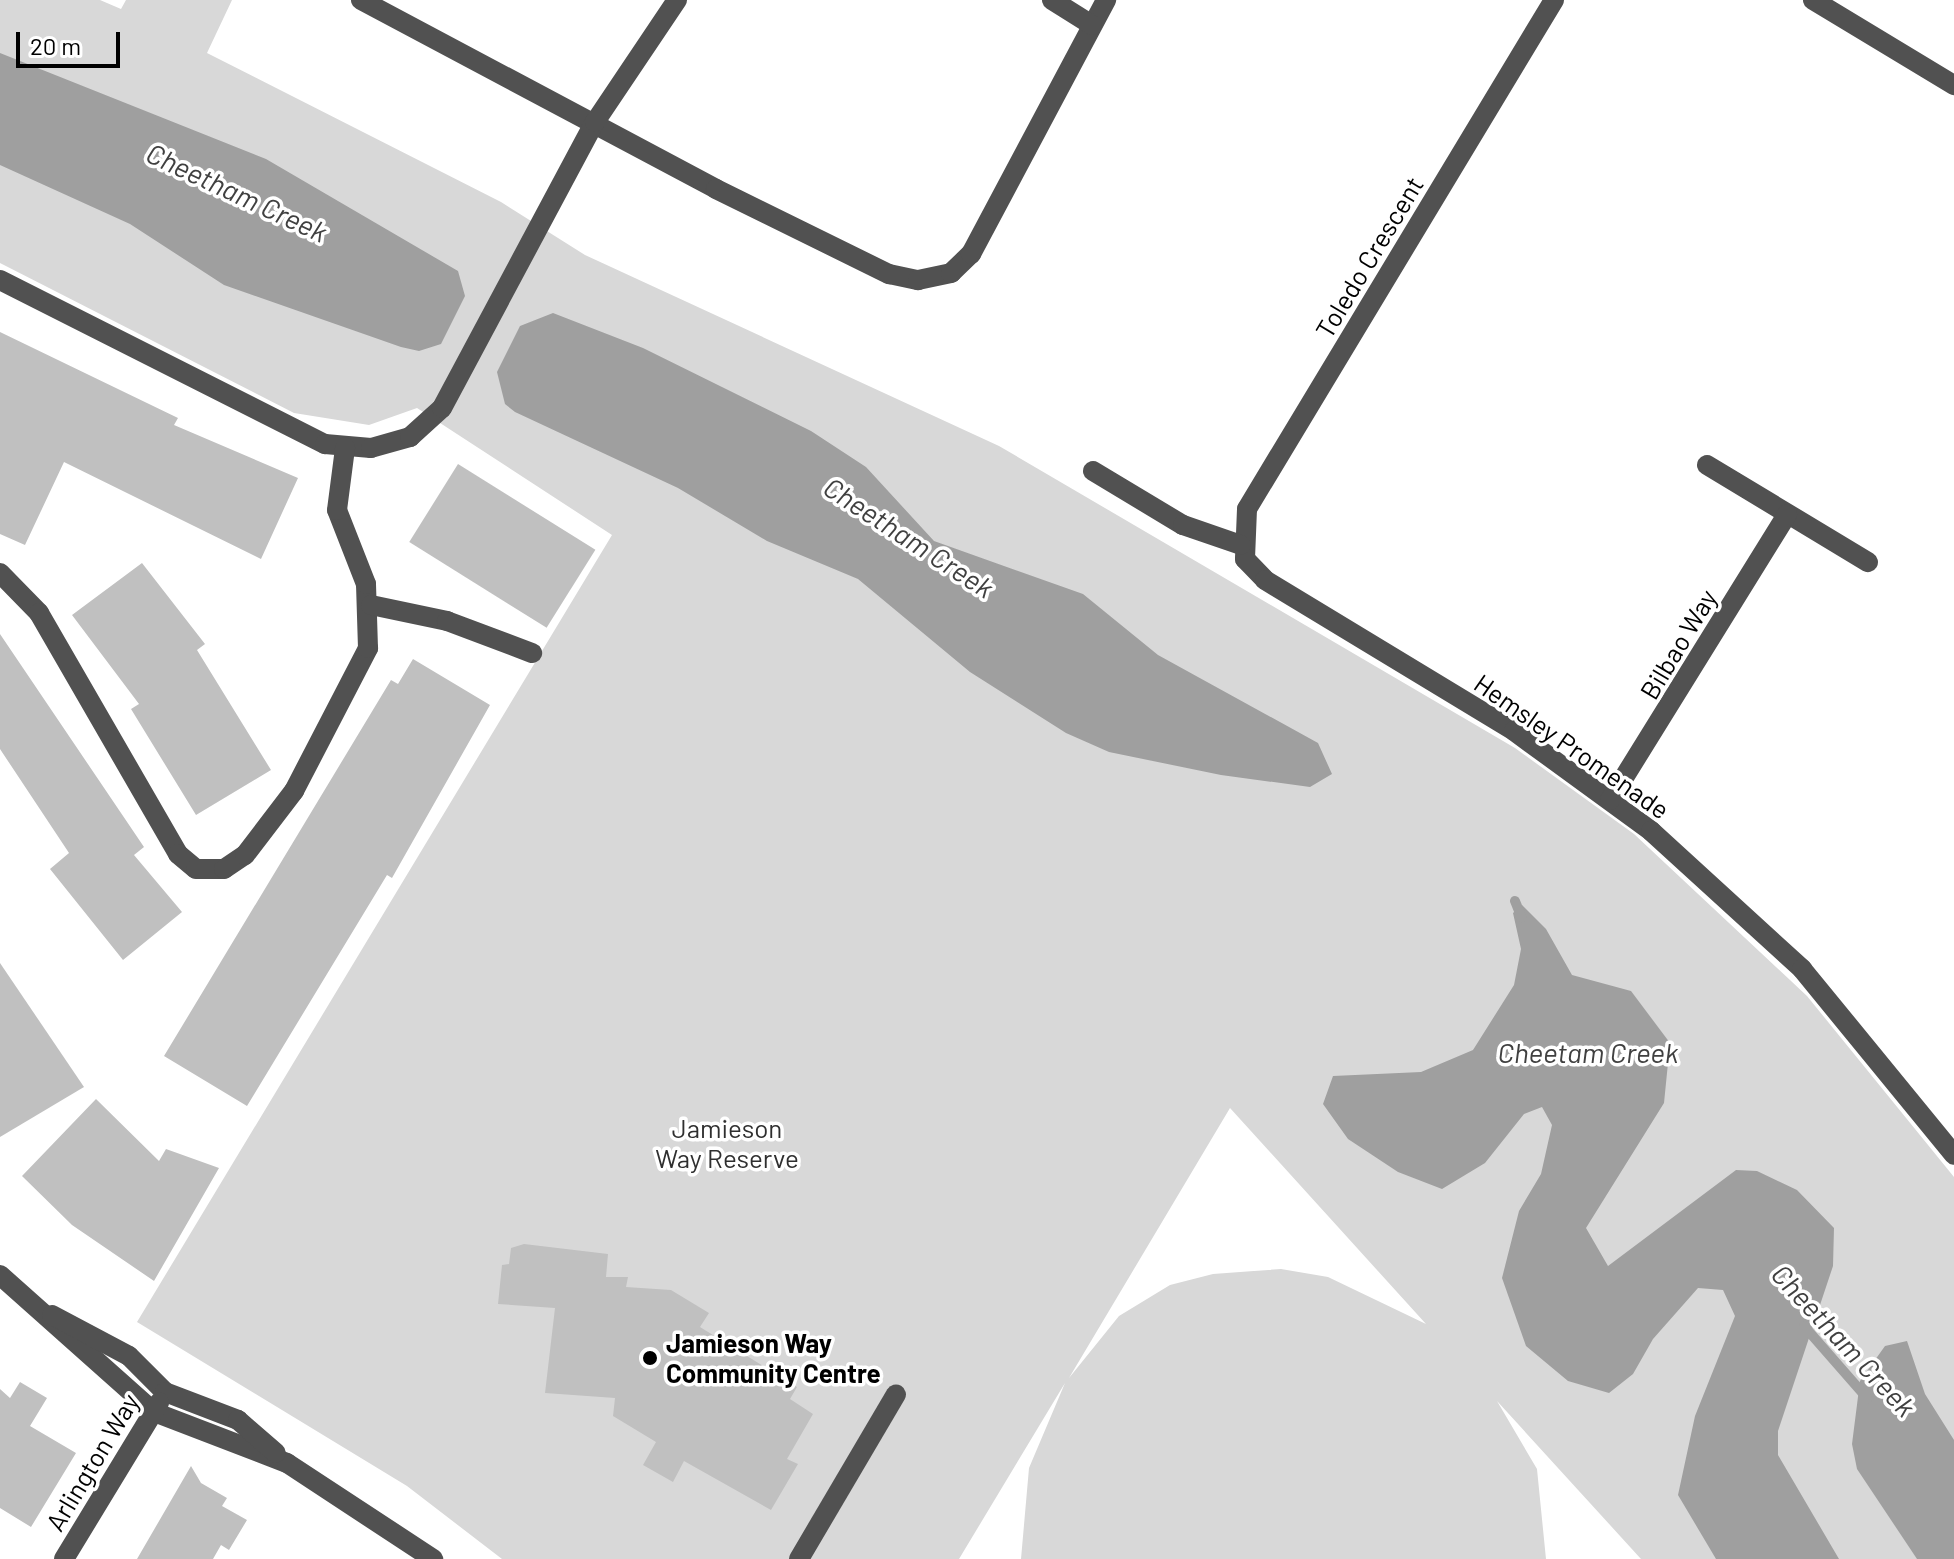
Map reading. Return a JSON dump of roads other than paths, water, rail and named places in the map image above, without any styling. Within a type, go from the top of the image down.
[{"type":"street","points":[[361,0],[889,274],[937,277],[971,254],[1106,0]]},
{"type":"street","points":[[0,280],[279,425],[345,448],[410,437],[442,408],[595,122],[677,0]]},
{"type":"street","points":[[1052,0],[1092,25]]},
{"type":"street","name":"Toledo Crescent","points":[[1241,545],[1247,509],[1554,0]]},
{"type":"street","points":[[1813,0],[1954,85]]},
{"type":"street","points":[[0,573],[39,613],[178,854],[202,872],[224,869],[245,855],[294,791],[363,663],[371,605],[337,510],[345,448]]},
{"type":"street","points":[[1707,465],[1868,562]]},
{"type":"street","points":[[1093,471],[1200,534],[1241,545]]},
{"type":"street","name":"Bilbao Way","points":[[1610,800],[1787,514]]},
{"type":"street","name":"Hemsley Promenade","points":[[1241,545],[1265,580],[1514,731],[1610,800],[1802,969],[1954,1155]]},
{"type":"street","points":[[371,605],[447,621],[532,653]]},
{"type":"street","points":[[0,1275],[154,1412],[287,1463]]},
{"type":"street","points":[[41,1310],[108,1343],[165,1392],[238,1420],[287,1463],[433,1559]]},
{"type":"street","name":"Arlington Way","points":[[64,1559],[165,1392]]},
{"type":"street","points":[[799,1559],[896,1394]]},
{"type":"water","points":[[0,53],[266,159],[458,271],[465,296],[441,344],[419,351],[401,347],[224,285],[130,224],[0,165]]},
{"type":"water","points":[[553,313],[643,348],[811,431],[866,467],[934,541],[1083,594],[1158,655],[1318,743],[1332,774],[1310,787],[1221,775],[1109,752],[1066,733],[970,672],[858,579],[767,541],[678,488],[515,412],[505,404],[497,372],[520,326]]},
{"type":"water","name":"Cheetam Creek","points":[[1522,905],[1546,929],[1572,975],[1631,991],[1670,1043],[1664,1103],[1586,1228],[1608,1266],[1736,1170],[1757,1171],[1797,1190],[1834,1228],[1833,1266],[1778,1431],[1778,1455],[1839,1559],[1716,1559],[1678,1495],[1695,1416],[1735,1316],[1723,1290],[1698,1288],[1653,1339],[1633,1374],[1609,1393],[1568,1381],[1526,1346],[1502,1278],[1519,1211],[1541,1174],[1552,1125],[1542,1107],[1524,1114],[1485,1163],[1442,1189],[1398,1172],[1348,1139],[1323,1104],[1333,1076],[1421,1072],[1473,1050],[1514,985],[1521,949],[1513,913]]},
{"type":"water","points":[[1907,1341],[1925,1394],[1954,1440],[1954,1559],[1917,1559],[1857,1469],[1852,1444],[1860,1381],[1885,1346]]},
{"type":"waterway","name":"Cheetham Creek","points":[[1515,901],[1522,918]]},
{"type":"waterway","name":"Cheetham Creek","points":[[1804,1326],[1867,1398]]},
{"type":"place","name":"Jamieson Way Community Centre","points":[[650,1358]]},
{"type":"park label","name":"Jamieson Way Reserve","points":[[727,1143]]}]
